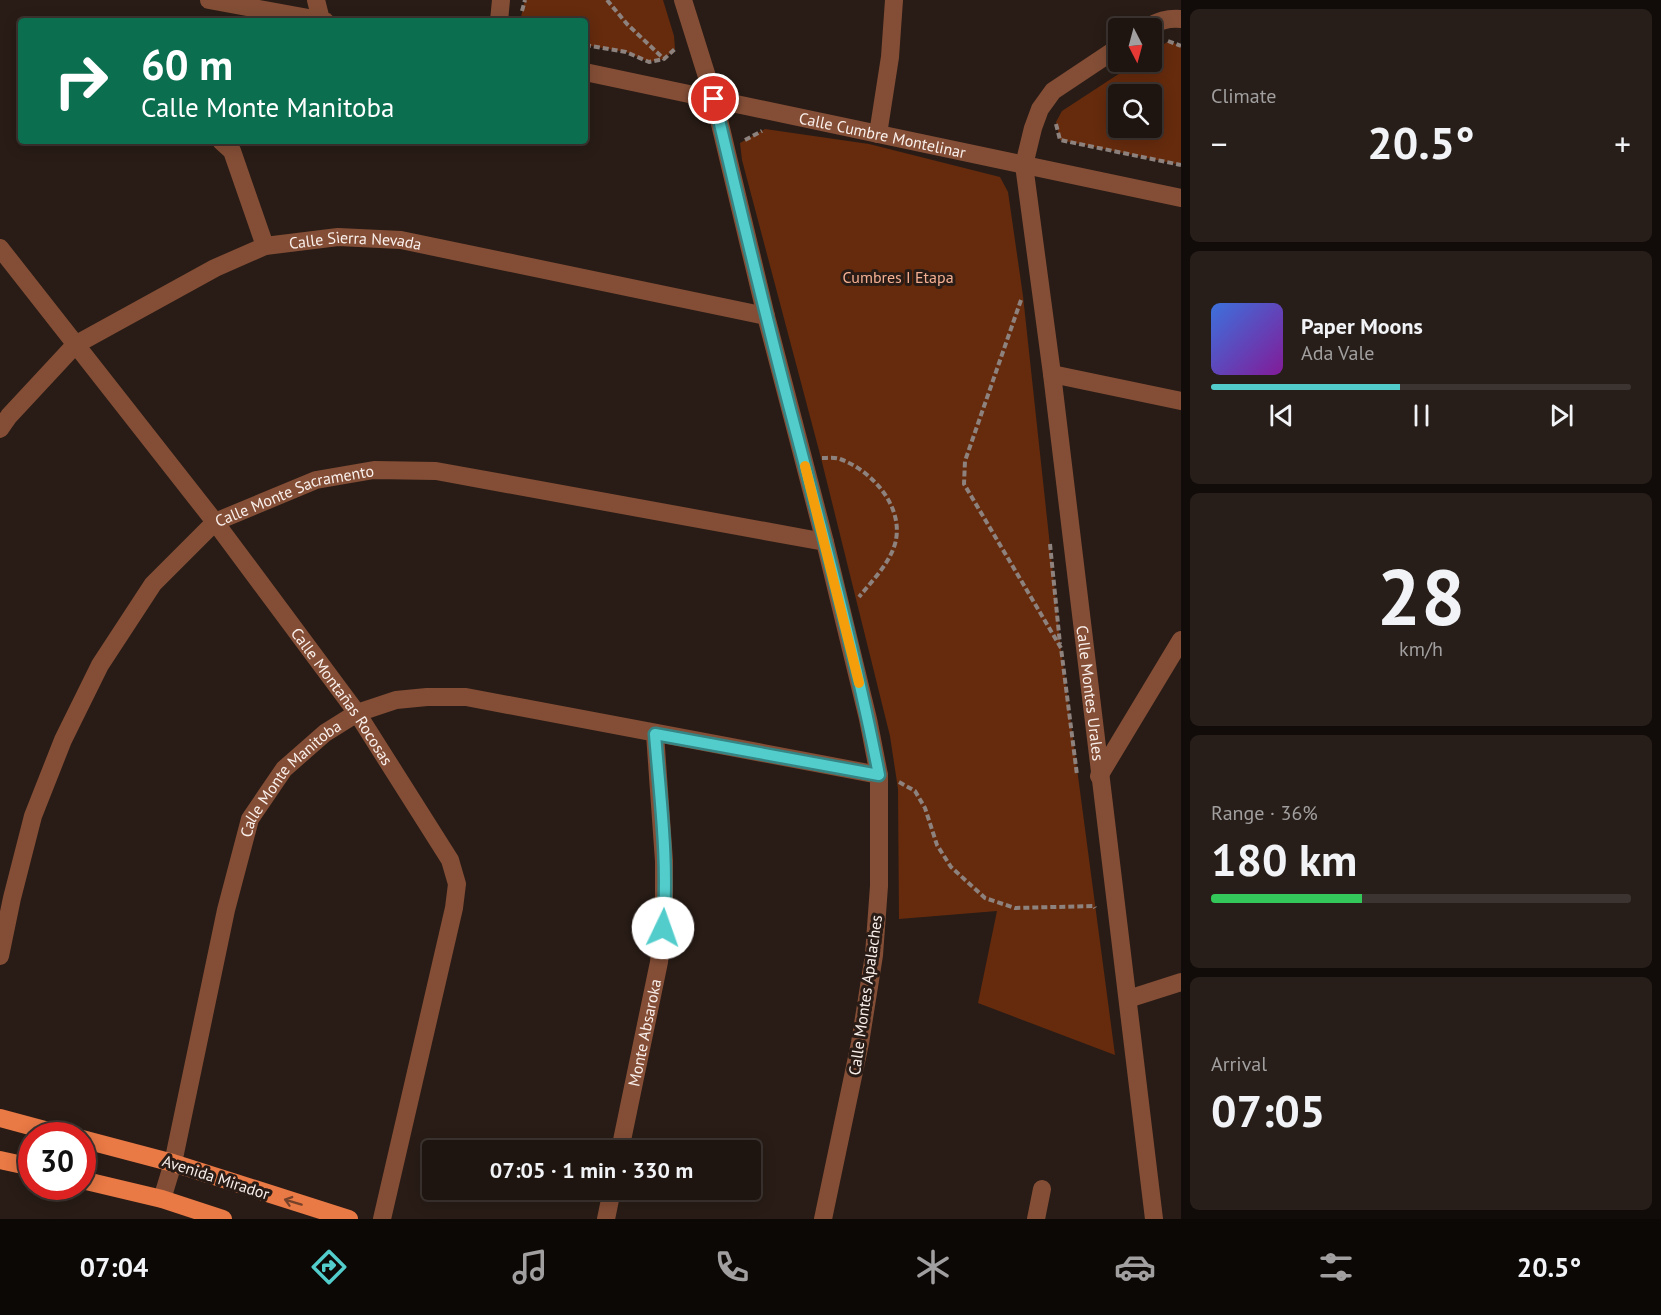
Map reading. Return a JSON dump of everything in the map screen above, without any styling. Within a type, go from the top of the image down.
[{"type":"main road","points":[[0,1118],[18,1123]]},
{"type":"main road","name":"Avenida Mirador","points":[[96,1143],[173,1163],[349,1219]]},
{"type":"main road","points":[[0,1160],[18,1164]]},
{"type":"main road","points":[[96,1183],[162,1199],[223,1219]]},
{"type":"street","points":[[209,0],[307,18]]},
{"type":"street","points":[[316,0],[322,18]]},
{"type":"street","points":[[499,18],[501,0]]},
{"type":"street","name":"Calle Montes Apalaches","points":[[683,0],[714,99],[766,316],[825,542],[868,719],[879,775],[879,886],[874,956],[860,1043],[823,1219]]},
{"type":"street","points":[[878,134],[890,57],[894,0]]},
{"type":"street","points":[[1162,20],[1181,19]]},
{"type":"street","points":[[1024,165],[1040,109],[1053,91],[1108,54]]},
{"type":"street","name":"Calle Cumbre Montelinar","points":[[588,73],[1181,198]]},
{"type":"street","points":[[224,144],[232,151],[265,246]]},
{"type":"street","name":"Calle Montes Urales","points":[[1024,165],[1052,374],[1154,1219]]},
{"type":"street","name":"Calle Sierra Nevada","points":[[0,429],[9,416],[75,345],[215,268],[265,246],[338,237],[401,240],[766,316]]},
{"type":"street","name":"Calle Montañas Rocosas","points":[[0,248],[215,522],[357,713],[450,860],[457,884],[454,908],[382,1219]]},
{"type":"street","points":[[1052,374],[1181,401]]},
{"type":"street","name":"Calle Monte Sacramento","points":[[0,956],[33,816],[63,740],[100,665],[153,584],[215,522],[316,480],[374,470],[436,471],[825,542]]},
{"type":"street","points":[[1100,776],[1181,640]]},
{"type":"street","name":"Calle Monte Manitoba","points":[[162,1199],[173,1163],[226,910],[250,819],[284,769],[325,733],[357,713],[396,700],[466,697],[879,775]]},
{"type":"street","name":"Monte Absaroka","points":[[622,1140],[659,962],[664,912],[664,861],[655,734]]},
{"type":"street","points":[[1128,999],[1181,982]]},
{"type":"street","points":[[1036,1219],[1042,1189]]},
{"type":"street","points":[[606,1219],[610,1200]]},
{"type":"path","points":[[607,0],[627,24],[664,59]]},
{"type":"path","points":[[1162,44],[1168,40],[1181,46]]},
{"type":"path","points":[[588,46],[626,52],[649,62],[664,59],[675,49]]},
{"type":"path","points":[[1059,116],[1056,122],[1060,140],[1181,165]]},
{"type":"path","points":[[740,143],[765,129]]},
{"type":"path","points":[[1023,296],[965,461],[964,484],[1061,648],[1078,777]]},
{"type":"path","points":[[824,469],[822,458],[839,459],[863,471],[891,503],[898,527],[895,545],[886,564],[856,600],[854,589]]},
{"type":"path","points":[[898,789],[897,781],[915,791],[925,808],[937,845],[951,867],[985,897],[1015,908],[1094,906],[1096,917]]},
{"type":"green space","points":[[525,0],[663,0],[674,36],[675,49],[664,59],[649,62],[626,52],[588,46],[588,18],[521,18]]},
{"type":"green space","points":[[1169,41],[1181,46],[1181,165],[1060,140],[1056,122],[1062,111],[1122,72],[1162,72],[1162,45]]},
{"type":"green space","name":"Cumbres I Etapa","points":[[765,129],[869,144],[1000,177],[1008,192],[1023,296],[1061,648],[1115,1055],[978,1003],[997,911],[899,919],[898,789],[890,736],[821,458],[742,160],[740,143]]},
{"type":"slow traffic","points":[[805,466],[859,683]]},
{"type":"route","points":[[663,928],[664,861],[655,734],[879,775],[863,697],[766,316],[714,99]]}]
